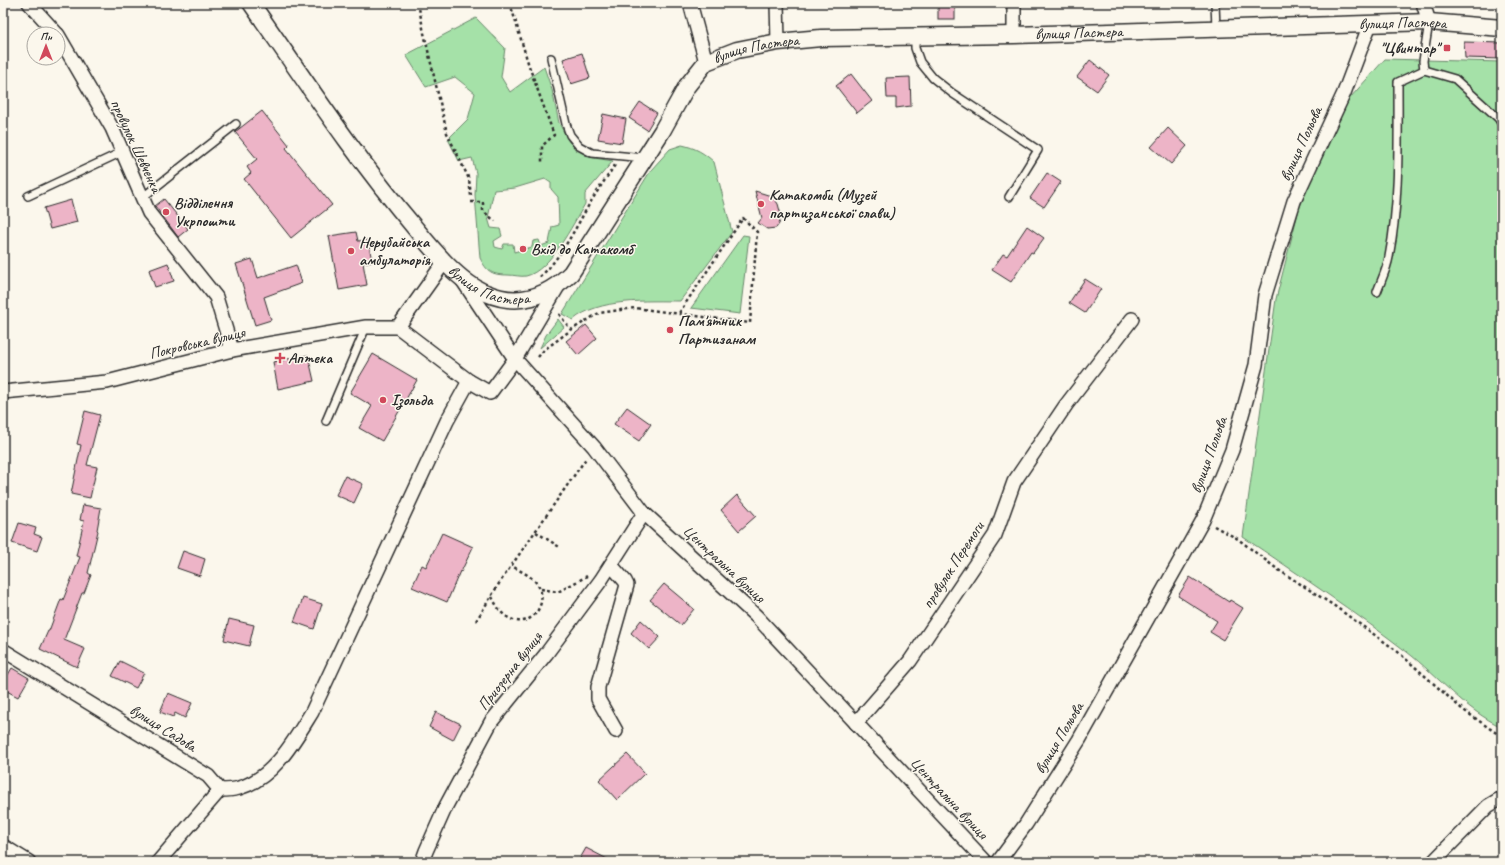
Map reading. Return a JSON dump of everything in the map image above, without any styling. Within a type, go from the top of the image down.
[{"type":"street","name":"провулок Шевченка","points":[[29,3],[50,26]]},
{"type":"street","name":"вулиця Пастера","points":[[251,3],[370,173],[424,239],[470,284],[484,293],[501,298],[519,300],[544,293],[560,283],[570,273],[662,131],[687,86],[706,62],[737,50],[778,42],[821,38],[1014,35],[1429,22],[1502,28]]},
{"type":"street","points":[[690,3],[706,62]]},
{"type":"street","points":[[777,3],[778,42]]},
{"type":"street","points":[[1014,3],[1014,35]]},
{"type":"street","points":[[1423,3],[1429,22]]},
{"type":"street","name":"вулиця Польова","points":[[998,862],[1026,824],[1079,740],[1204,520],[1232,450],[1240,422],[1256,365],[1265,295],[1294,201],[1344,93],[1370,24]]},
{"type":"street","name":"провулок Шевченка","points":[[66,49],[112,128],[149,213],[216,297],[232,350]]},
{"type":"street","points":[[445,261],[398,327],[469,380],[490,392],[515,360],[560,283]]},
{"type":"street","name":"Центральна вулиця","points":[[459,274],[515,360],[594,447],[644,513],[756,616],[986,862]]},
{"type":"street","name":"провулок Перемоги","points":[[856,723],[910,661],[995,535],[1014,482],[1066,404],[1132,319]]},
{"type":"street","name":"Покровська вулиця","points":[[3,392],[106,382],[232,350],[366,327],[398,327]]},
{"type":"street","points":[[158,862],[220,790],[238,788],[260,778],[286,753],[312,712],[447,421],[469,380]]},
{"type":"street","name":"Приозерна вулиця","points":[[422,862],[446,806],[491,722],[550,648],[601,580],[644,513]]},
{"type":"street","points":[[611,565],[627,585],[597,693],[598,699],[616,731]]},
{"type":"street","name":"вулиця Садова","points":[[3,650],[208,776],[220,790]]},
{"type":"street","points":[[1433,862],[1488,806],[1498,800],[1502,801]]},
{"type":"street","points":[[3,846],[29,862]]},
{"type":"lane","points":[[1215,3],[1216,28]]},
{"type":"lane","points":[[1424,70],[1423,61],[1429,22]]},
{"type":"lane","points":[[915,37],[915,48],[920,62],[933,78],[952,93],[1038,150],[1010,197]]},
{"type":"lane","points":[[551,58],[566,124],[570,135],[579,146],[592,153],[644,158]]},
{"type":"lane","points":[[1378,292],[1389,258],[1397,184],[1398,82],[1424,70],[1455,79],[1498,118],[1502,124]]},
{"type":"lane","points":[[143,197],[236,124]]},
{"type":"lane","points":[[28,196],[122,152]]},
{"type":"lane","points":[[326,421],[366,327]]},
{"type":"path","points":[[418,3],[448,133],[469,179],[471,196]]},
{"type":"path","points":[[510,3],[529,66],[554,134],[542,146],[542,162]]},
{"type":"path","points":[[537,280],[548,269],[566,243],[595,195],[623,155]]},
{"type":"path","points":[[471,202],[483,202],[483,211],[496,221]]},
{"type":"path","points":[[538,357],[544,350],[571,330],[599,313],[635,308],[750,323],[757,232],[743,218],[679,313]]},
{"type":"path","points":[[559,314],[571,330]]},
{"type":"path","points":[[476,621],[491,596],[594,447]]},
{"type":"path","points":[[1204,520],[1238,539],[1277,570],[1333,605],[1397,651],[1462,710],[1502,737]]},
{"type":"path","points":[[536,532],[561,548]]},
{"type":"path","points":[[491,596],[500,611],[509,619],[517,621],[525,620],[538,612],[541,605],[541,589],[537,583],[512,566]]},
{"type":"path","points":[[541,589],[558,592],[593,572]]},
{"type":"green space","points":[[476,18],[505,48],[501,77],[510,92],[544,67],[552,90],[559,123],[569,142],[588,157],[613,161],[585,194],[585,204],[560,246],[544,265],[535,272],[526,276],[498,274],[491,272],[485,267],[480,258],[475,195],[476,173],[472,158],[459,161],[448,139],[468,119],[475,93],[455,77],[426,87],[406,55]],"holes":[[[545,179],[551,183],[551,189],[558,197],[559,225],[552,227],[549,243],[541,246],[539,240],[533,241],[532,247],[514,252],[513,244],[504,244],[502,249],[495,247],[494,241],[502,236],[500,229],[491,228],[488,218],[494,190],[515,188]]]},
{"type":"green space","points":[[1385,59],[1502,62],[1502,727],[1476,712],[1407,652],[1367,622],[1243,537],[1276,299],[1299,209],[1327,141],[1349,99]]},
{"type":"green space","points":[[682,145],[700,151],[714,162],[732,232],[680,301],[638,301],[610,304],[584,313],[573,320],[562,314],[651,170],[670,149]]},
{"type":"green space","points":[[743,235],[749,236],[740,314],[691,308]]},
{"type":"green space","points":[[558,319],[564,327],[540,348],[546,335]]},
{"type":"building","points":[[938,3],[955,3],[955,19],[938,19]]},
{"type":"building","points":[[1464,42],[1502,43],[1502,59],[1465,58]]},
{"type":"building","points":[[582,53],[590,78],[571,84],[563,59]]},
{"type":"building","points":[[1090,60],[1109,75],[1097,91],[1077,77]]},
{"type":"building","points":[[851,74],[872,101],[857,113],[836,86]]},
{"type":"building","points":[[910,77],[911,106],[896,108],[896,98],[887,98],[886,78]]},
{"type":"building","points":[[640,102],[657,113],[647,130],[629,118]]},
{"type":"building","points":[[262,111],[289,145],[286,148],[332,205],[291,238],[244,179],[251,173],[247,167],[257,159],[235,132]]},
{"type":"building","points":[[603,114],[626,119],[622,143],[598,139]]},
{"type":"building","points":[[1168,128],[1187,146],[1171,164],[1151,147]]},
{"type":"building","points":[[1047,173],[1061,182],[1044,207],[1030,198]]},
{"type":"building","points":[[755,191],[774,198],[778,204],[781,215],[779,224],[776,228],[767,229],[758,223],[762,218]]},
{"type":"building","points":[[164,199],[188,229],[178,237],[155,206]]},
{"type":"building","points":[[71,200],[77,222],[50,229],[44,208]]},
{"type":"building","points":[[1027,226],[1044,238],[1033,253],[1031,252],[1011,282],[992,270],[1003,254],[1007,256]]},
{"type":"building","name":"Нерубайська амбулаторія","points":[[356,232],[358,241],[368,240],[372,261],[363,263],[367,285],[339,290],[329,236]]},
{"type":"building","points":[[252,259],[258,278],[296,265],[302,283],[264,297],[271,320],[255,325],[236,264]]},
{"type":"building","points":[[168,263],[174,281],[155,287],[149,270]]},
{"type":"building","points":[[1085,279],[1101,289],[1085,313],[1069,303]]},
{"type":"building","points":[[586,325],[597,338],[578,355],[566,341]]},
{"type":"building","name":"Ізольда","points":[[373,354],[417,380],[382,441],[359,428],[372,406],[350,393]]},
{"type":"building","points":[[308,355],[314,381],[278,389],[273,362]]},
{"type":"building","points":[[627,407],[651,424],[639,441],[614,424]]},
{"type":"building","points":[[85,411],[100,415],[87,465],[97,467],[90,498],[71,494],[81,445],[77,444]]},
{"type":"building","points":[[345,476],[363,484],[354,503],[336,495]]},
{"type":"building","points":[[737,495],[756,516],[739,531],[721,510]]},
{"type":"building","points":[[83,505],[101,508],[98,531],[88,573],[91,575],[84,593],[82,593],[64,640],[85,649],[77,667],[40,649],[49,631],[61,599],[63,600],[80,557],[76,556],[84,521],[80,520]]},
{"type":"building","points":[[19,523],[36,528],[34,534],[42,537],[37,551],[12,543]]},
{"type":"building","points":[[442,533],[473,547],[461,572],[460,571],[447,602],[412,587],[422,565],[426,567]]},
{"type":"building","points":[[183,551],[205,559],[200,576],[177,568]]},
{"type":"building","points":[[1190,577],[1229,602],[1230,600],[1243,608],[1223,640],[1210,632],[1217,621],[1178,596]]},
{"type":"building","points":[[664,584],[694,609],[681,625],[650,600]]},
{"type":"building","points":[[303,598],[322,604],[314,629],[294,622]]},
{"type":"building","points":[[229,619],[254,625],[249,646],[224,640]]},
{"type":"building","points":[[641,620],[660,637],[649,649],[631,633]]},
{"type":"building","points":[[120,661],[144,673],[136,688],[112,676]]},
{"type":"building","points":[[12,668],[29,678],[18,697],[3,689],[3,683]]},
{"type":"building","points":[[168,693],[192,703],[185,718],[175,713],[173,717],[160,712]]},
{"type":"building","points":[[436,712],[461,724],[453,740],[429,727]]},
{"type":"building","points":[[627,754],[645,773],[617,800],[599,780]]},
{"type":"building","points":[[586,848],[613,862],[578,862]]},
{"type":"place","name":"\"Цвинтар\"","points":[[1447,48]]},
{"type":"place","name":"Катакомби (Музей партизанської слави)","points":[[761,204]]},
{"type":"place","name":"Відділення Укрпошти","points":[[166,212]]},
{"type":"place","name":"Вхід до Катакомб","points":[[523,249]]},
{"type":"place","name":"Нерубайська амбулаторія","points":[[351,251]]},
{"type":"place","name":"Пам'ятник Партизанам","points":[[670,330]]},
{"type":"place","name":"Аптека","points":[[280,358]]},
{"type":"place","name":"Ізольда","points":[[383,400]]}]
